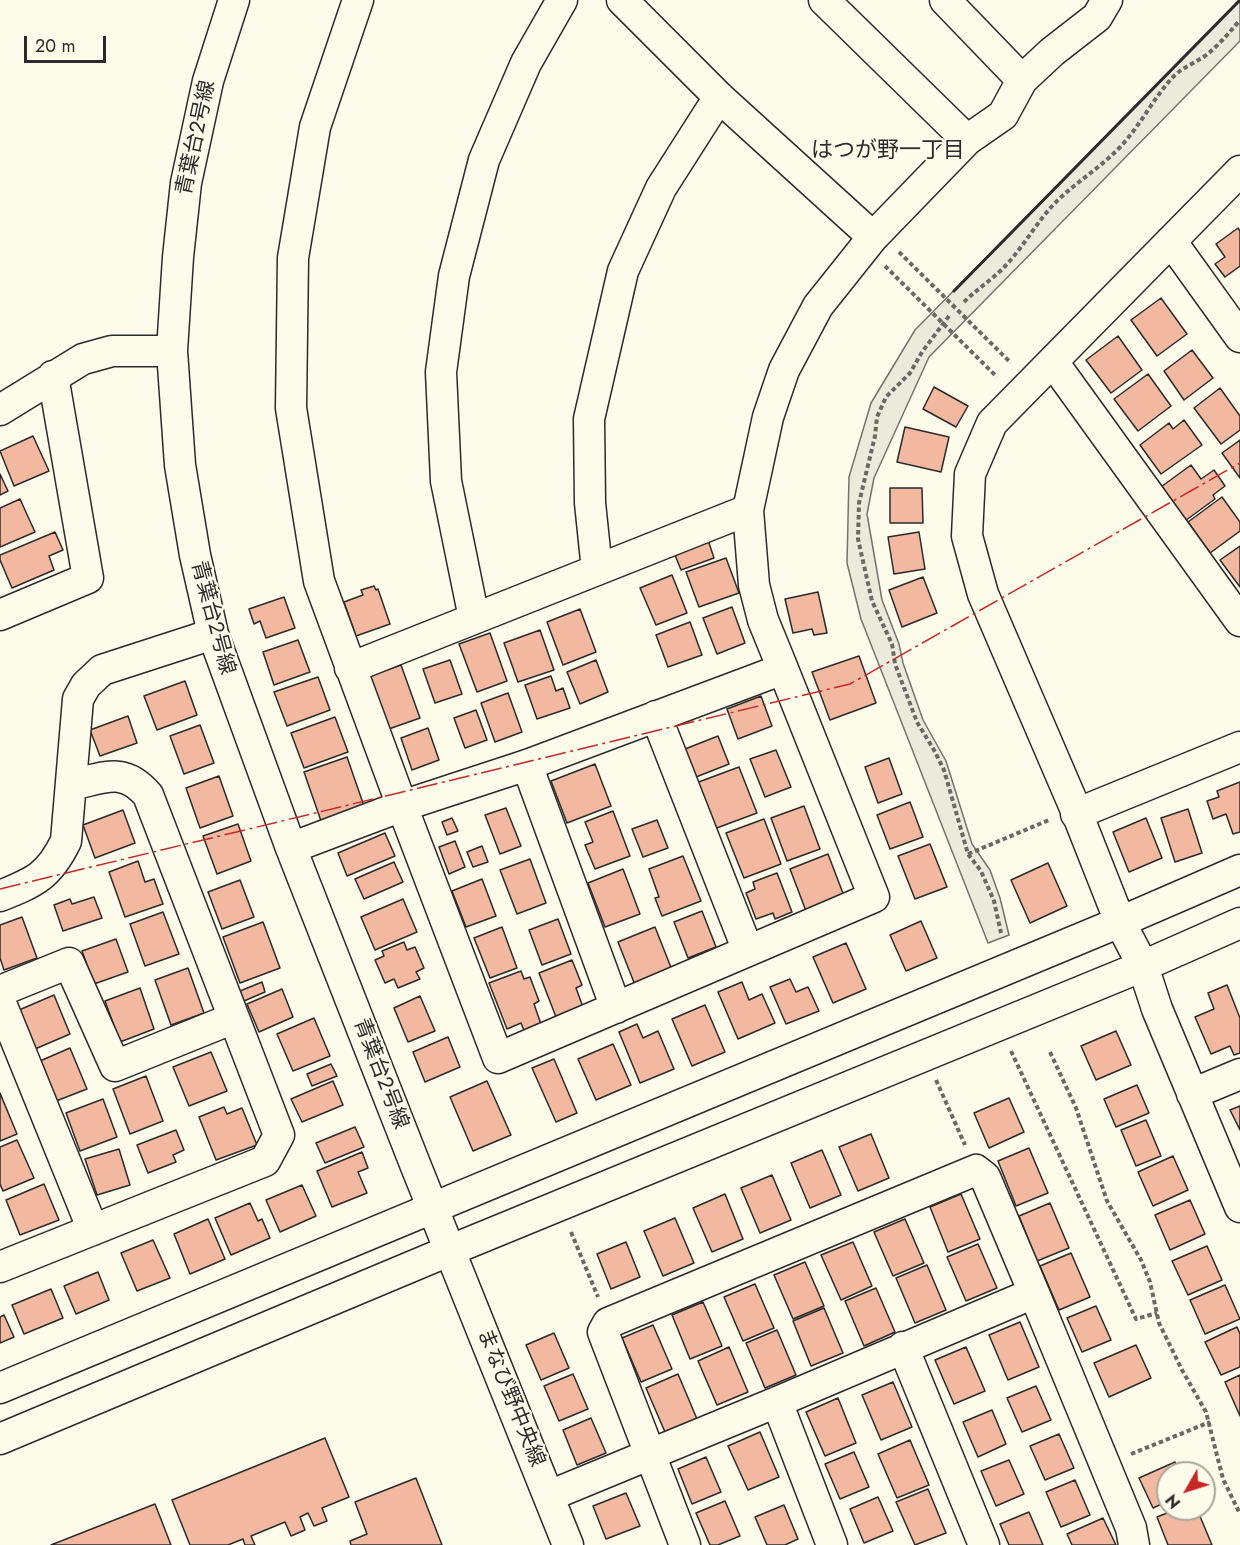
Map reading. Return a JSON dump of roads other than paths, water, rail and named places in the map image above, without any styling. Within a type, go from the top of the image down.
[{"type":"street","name":"青葉台2号線","points":[[234,0],[208,81],[186,183],[178,257],[172,351],[180,465],[195,555],[213,634],[291,848],[451,1250]]},
{"type":"street","points":[[358,0],[315,127],[293,258],[291,408],[319,581],[498,1058],[874,897],[763,620],[754,585],[748,510],[768,417],[784,370],[818,306],[876,249],[967,140],[1003,115],[1022,80],[1052,52],[1097,18],[1107,0]]},
{"type":"street","points":[[474,618],[446,481],[441,372],[452,287],[484,160],[526,63],[562,0]]},
{"type":"street","points":[[621,0],[876,249]]},
{"type":"street","points":[[824,0],[967,140]]},
{"type":"street","points":[[945,0],[1022,80]]},
{"type":"street","points":[[597,570],[590,503],[589,419],[623,271],[661,188],[719,97]]},
{"type":"street","points":[[1240,171],[1053,362],[1013,384],[992,423],[970,474],[967,536],[983,594],[1066,816],[1143,966],[1157,1009],[1240,1207]]},
{"type":"street","points":[[1171,241],[1240,337]]},
{"type":"street","points":[[0,410],[83,359],[112,351],[172,351]]},
{"type":"street","points":[[1053,362],[1240,621]]},
{"type":"street","points":[[0,615],[88,578],[53,376]]},
{"type":"street","points":[[350,668],[748,510]]},
{"type":"street","points":[[0,896],[45,873],[56,862],[66,842],[78,699],[86,685],[102,670],[213,634]]},
{"type":"street","points":[[291,848],[402,806],[527,765],[783,669]]},
{"type":"street","points":[[656,716],[748,951]]},
{"type":"street","points":[[1066,816],[1240,747]]},
{"type":"street","points":[[527,765],[616,1008]]},
{"type":"street","points":[[0,1267],[265,1161],[279,1135],[148,795],[137,782],[118,775],[71,785]]},
{"type":"street","points":[[0,1388],[1240,870]]},
{"type":"street","points":[[0,1439],[451,1250],[1143,966],[1240,923]]},
{"type":"street","points":[[0,991],[69,963],[115,1066],[234,1018]]},
{"type":"street","points":[[0,1001],[93,1230]]},
{"type":"street","points":[[1192,1094],[1240,1074]]},
{"type":"street","points":[[685,1545],[603,1332],[608,1323],[976,1170],[984,1177],[1034,1293],[1131,1528],[1134,1545]]},
{"type":"street","name":"まなび野中央線","points":[[451,1250],[568,1545]]},
{"type":"street","points":[[549,1496],[1034,1293]]},
{"type":"street","points":[[903,1347],[984,1545]]},
{"type":"street","points":[[777,1402],[832,1545]]},
{"type":"district","name":"はつが野一丁目","points":[[888,152]]}]
